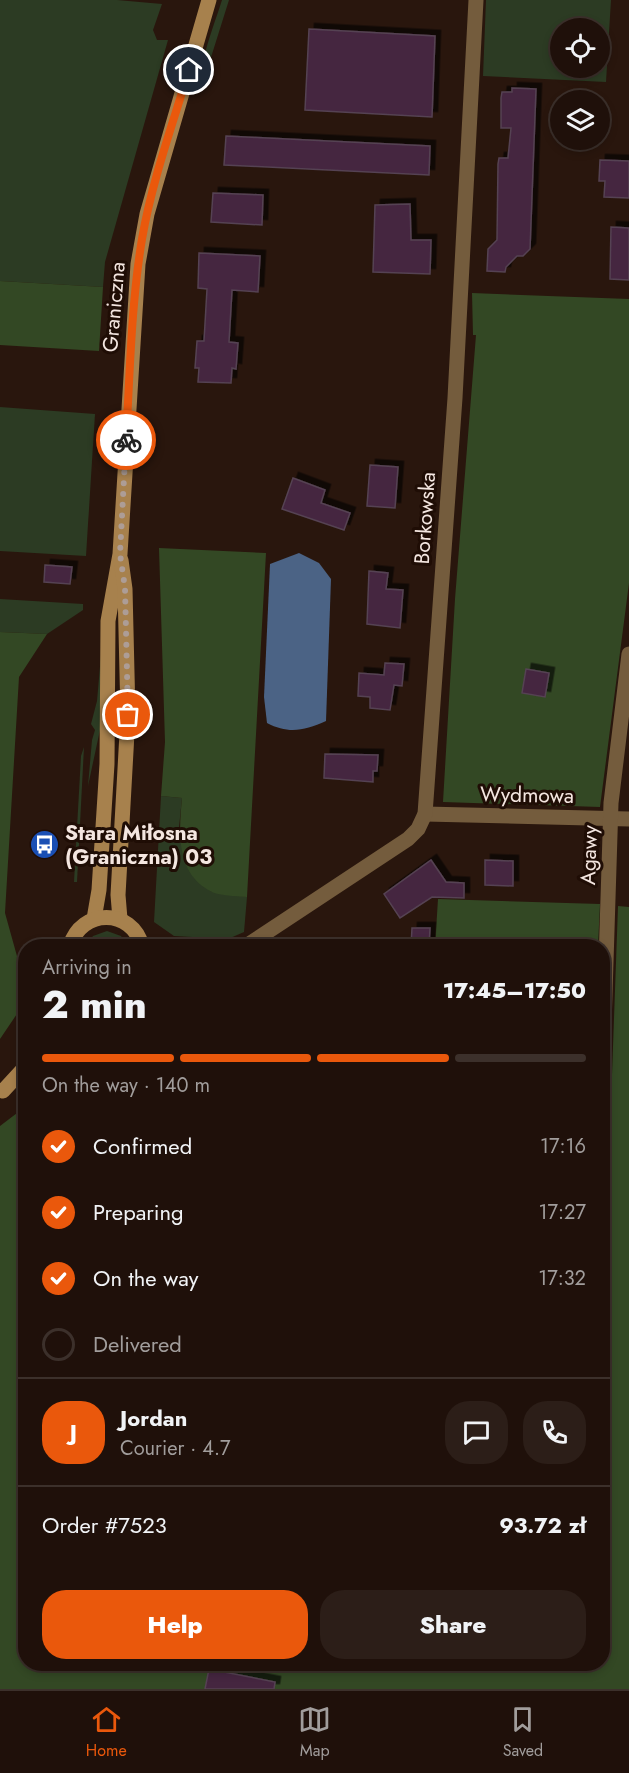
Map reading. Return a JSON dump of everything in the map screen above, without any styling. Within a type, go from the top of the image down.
[{"type":"street","name":"Graniczna","points":[[94,919],[99,894],[108,755],[107,627],[111,588],[120,554],[134,306],[142,237],[167,141],[209,0]]},
{"type":"street","name":"Borkowska","points":[[425,814],[455,398],[476,0]]},
{"type":"street","name":"Graniczna","points":[[120,554],[125,588],[128,715],[118,891],[120,919]]},
{"type":"street","name":"Agawy","points":[[607,939],[611,818],[629,654]]},
{"type":"street","name":"Wydmowa","points":[[425,814],[629,819]]},
{"type":"street","points":[[256,939],[408,838],[418,829],[425,814]]},
{"type":"street","points":[[74,939],[78,930],[94,919],[107,916],[120,919],[134,929],[140,939]]},
{"type":"street","points":[[1,1092],[18,1074]]},
{"type":"street","points":[[1,1092],[18,1082]]},
{"type":"green space","points":[[0,0],[117,0],[162,4],[153,30],[157,40],[168,40],[105,262],[103,287],[0,281]]},
{"type":"green space","points":[[222,0],[229,0],[202,86],[201,69]]},
{"type":"green space","points":[[486,0],[611,0],[610,18],[550,18],[550,78],[606,78],[606,82],[483,76]]},
{"type":"green space","points":[[0,281],[103,287],[99,351],[0,345]]},
{"type":"green space","points":[[472,293],[629,299],[629,583],[600,807],[443,802],[455,599],[476,335],[473,335]]},
{"type":"green space","points":[[0,407],[95,414],[86,556],[0,551]]},
{"type":"green space","points":[[159,548],[266,553],[247,897],[214,893],[199,883],[190,873],[185,862],[180,837],[182,798],[161,796],[165,742]]},
{"type":"green space","points":[[0,599],[83,604],[83,610],[47,634],[0,632]]},
{"type":"green space","points":[[0,632],[47,634],[19,677],[5,913],[18,960],[18,1012],[0,1039]]},
{"type":"green space","points":[[101,655],[100,730],[88,786],[95,730],[91,724],[97,701]]},
{"type":"green space","points":[[84,747],[77,882],[74,882],[81,756]]},
{"type":"green space","points":[[161,796],[182,798],[178,837],[210,891],[247,897],[244,932],[228,939],[174,936],[154,922]]},
{"type":"green space","points":[[438,899],[600,904],[598,939],[435,939]]},
{"type":"green space","points":[[618,906],[629,907],[629,1689],[0,1689],[0,1126],[18,1112],[18,1671],[610,1671],[610,1131]]},
{"type":"green space","points":[[107,931],[121,936],[123,939],[91,939]]},
{"type":"water","points":[[299,553],[319,563],[331,579],[326,721],[303,729],[289,730],[267,723],[264,697],[270,564]]},
{"type":"building","points":[[309,29],[435,36],[432,117],[305,110]]},
{"type":"building","points":[[512,88],[536,89],[530,249],[523,256],[517,256],[506,267],[505,272],[487,271],[488,249],[497,240],[499,158],[508,158],[511,128],[501,128],[501,98],[502,92],[512,92]]},
{"type":"building","points":[[226,136],[430,146],[429,175],[224,165]]},
{"type":"building","points":[[600,160],[629,161],[629,198],[604,197],[605,181],[599,181]]},
{"type":"building","points":[[213,193],[263,195],[262,225],[211,222]]},
{"type":"building","points":[[410,204],[411,240],[431,240],[430,274],[373,272],[375,205]]},
{"type":"building","points":[[611,227],[629,228],[629,280],[610,279]]},
{"type":"building","points":[[199,253],[260,256],[258,292],[232,290],[229,342],[238,343],[236,369],[232,368],[231,383],[198,382],[199,368],[195,368],[197,341],[204,341],[207,289],[198,288]]},
{"type":"building","points":[[370,465],[398,467],[395,508],[367,506]]},
{"type":"building","points":[[293,478],[325,490],[321,503],[350,513],[344,530],[282,509]]},
{"type":"building","points":[[45,565],[72,567],[70,584],[44,582]]},
{"type":"building","points":[[369,571],[388,573],[386,589],[403,590],[400,628],[367,624]]},
{"type":"building","points":[[385,663],[404,664],[402,686],[394,685],[390,710],[370,708],[370,697],[358,696],[359,673],[384,675]]},
{"type":"building","points":[[526,669],[549,673],[545,697],[522,693]]},
{"type":"building","points":[[325,754],[378,755],[377,771],[373,771],[373,782],[324,778]]},
{"type":"building","points":[[431,860],[446,882],[464,883],[464,898],[432,897],[400,918],[384,894]]},
{"type":"building","points":[[485,860],[513,861],[513,886],[485,885]]},
{"type":"building","points":[[412,928],[430,928],[429,939],[411,939]]},
{"type":"building","points":[[209,1671],[275,1682],[274,1689],[205,1689]]},
{"type":"way so far","points":[[126,440],[120,554],[125,588],[128,715]]},
{"type":"place","name":"Stara Miłosna (Graniczna) 03","points":[[44,845]]},
{"type":"route","points":[[126,440],[134,306],[142,237],[167,141],[189,70]]}]
